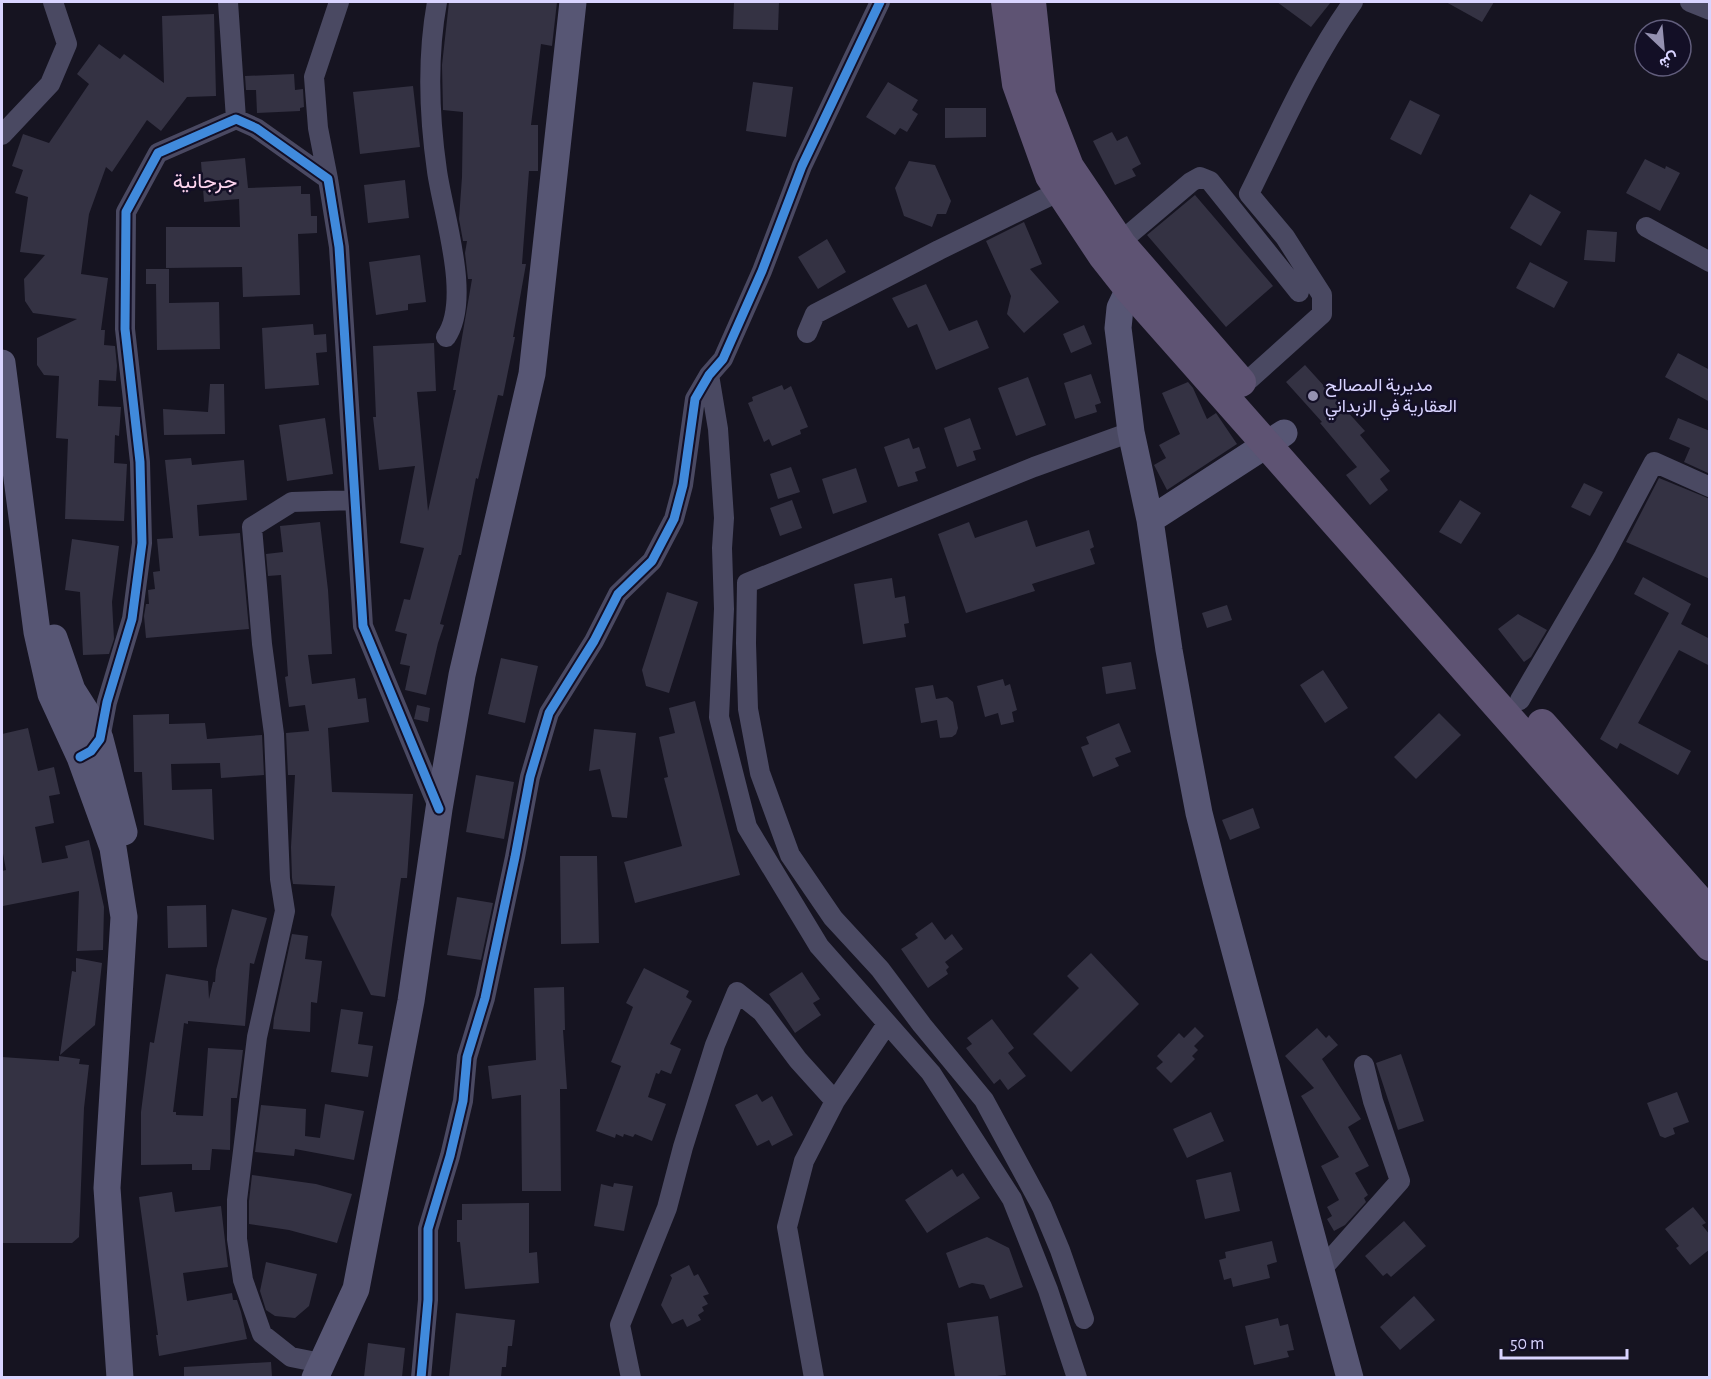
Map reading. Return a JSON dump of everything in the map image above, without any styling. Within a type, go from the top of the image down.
[{"type":"main road","points":[[318,1370],[356,1289],[411,1001],[439,809],[462,675],[532,374],[573,2]]},
{"type":"main road","points":[[1006,2],[1017,84],[1050,176],[1059,191],[1112,250],[1243,385],[1275,439],[1710,946]]},
{"type":"main road","points":[[1031,2],[1041,95],[1069,166],[1112,250],[1129,289],[1275,439],[1520,700],[1710,913]]},
{"type":"main road","points":[[1129,289],[1120,308],[1118,328],[1131,432],[1150,520],[1169,650],[1199,813],[1350,1377]]},
{"type":"main road","points":[[2,363],[23,529],[52,631],[72,690],[86,712],[90,748],[127,842],[138,911],[138,956],[123,1063],[113,1099],[107,1188],[120,1377]]},
{"type":"main road","points":[[1150,520],[1275,439]]},
{"type":"street","points":[[2,135],[50,84],[67,44],[52,2]]},
{"type":"street","points":[[228,2],[236,119]]},
{"type":"street","points":[[339,2],[314,77],[318,128],[339,248],[363,626],[439,809]]},
{"type":"street","points":[[437,2],[429,60],[433,123],[437,171],[452,246],[457,298],[450,331],[446,337]]},
{"type":"street","points":[[421,1377],[428,1300],[428,1229],[450,1156],[463,1101],[467,1057],[487,987],[530,777],[549,713],[594,642],[618,594],[652,561],[674,519],[683,485],[695,399],[709,375],[723,359],[762,271],[802,166],[880,2]]},
{"type":"street","points":[[1243,385],[1322,314],[1322,295],[1285,237],[1249,194],[1291,109],[1339,21],[1353,2]]},
{"type":"street","points":[[1690,2],[1710,10]]},
{"type":"street","points":[[86,712],[132,619],[142,543],[140,462],[125,329],[126,212],[158,153],[236,119],[256,128],[328,179]]},
{"type":"street","points":[[1112,250],[1191,182],[1200,177],[1210,181],[1299,292]]},
{"type":"street","points":[[807,333],[815,314],[1059,191]]},
{"type":"street","points":[[1646,227],[1710,262]]},
{"type":"street","points":[[709,375],[718,429],[724,518],[722,548],[724,609],[719,717],[747,827],[819,946],[931,1073],[1012,1199],[1048,1290],[1077,1377]]},
{"type":"street","points":[[1084,1319],[1042,1207],[984,1100],[880,969],[833,918],[790,855],[760,773],[748,709],[747,582],[1034,467],[1131,432]]},
{"type":"street","points":[[1520,700],[1604,556],[1654,462],[1710,487]]},
{"type":"street","points":[[318,1370],[291,1357],[262,1334],[243,1280],[237,1239],[237,1200],[256,1037],[285,911],[280,879],[274,734],[262,644],[252,527],[292,502],[355,500]]},
{"type":"street","points":[[631,1377],[620,1325],[667,1208],[683,1147],[715,1045],[737,992],[762,1012],[798,1060],[835,1101]]},
{"type":"street","points":[[814,1377],[787,1227],[804,1161],[835,1101],[887,1024]]},
{"type":"street","points":[[1322,1269],[1400,1181],[1373,1101],[1364,1065]]},
{"type":"building","points":[[449,2],[557,2],[552,46],[541,44],[531,125],[538,125],[538,171],[529,171],[522,264],[526,264],[513,337],[515,337],[503,396],[498,395],[478,479],[476,478],[461,555],[459,555],[440,624],[444,625],[426,695],[405,690],[410,666],[400,664],[407,634],[395,631],[404,599],[410,600],[424,548],[400,543],[415,466],[379,470],[373,417],[376,417],[373,346],[434,343],[436,391],[417,392],[428,511],[456,390],[453,390],[472,279],[468,279],[465,253],[467,241],[463,241],[459,219],[463,112],[443,110],[442,65]]},
{"type":"building","points":[[734,2],[779,2],[778,30],[733,29]]},
{"type":"building","points":[[1277,2],[1331,2],[1311,27]]},
{"type":"building","points":[[1446,2],[1494,2],[1482,22]]},
{"type":"building","points":[[214,14],[216,96],[187,97],[161,131],[147,120],[112,172],[106,167],[89,214],[81,274],[108,278],[101,330],[105,330],[104,345],[115,346],[116,381],[99,380],[98,406],[121,407],[119,436],[115,435],[114,463],[127,464],[124,521],[65,519],[68,439],[56,438],[59,376],[44,375],[37,365],[37,338],[77,319],[33,313],[25,301],[24,279],[45,255],[20,252],[28,197],[15,193],[23,170],[12,166],[23,134],[49,143],[89,84],[77,74],[99,44],[120,59],[124,54],[164,83],[162,16]]},
{"type":"building","points":[[294,74],[295,90],[303,89],[304,107],[300,108],[300,111],[257,113],[256,90],[246,90],[245,76]]},
{"type":"building","points":[[753,82],[793,87],[786,137],[746,131]]},
{"type":"building","points":[[888,82],[918,100],[912,110],[918,114],[907,132],[900,128],[895,135],[866,117]]},
{"type":"building","points":[[413,86],[420,147],[360,154],[353,92]]},
{"type":"building","points":[[1410,100],[1440,115],[1421,155],[1390,139]]},
{"type":"building","points":[[945,108],[986,108],[986,137],[945,138]]},
{"type":"building","points":[[1112,132],[1117,141],[1127,136],[1141,164],[1132,169],[1136,176],[1115,185],[1093,141]]},
{"type":"building","points":[[245,158],[248,188],[301,186],[301,194],[310,194],[311,216],[317,216],[317,233],[298,234],[300,295],[243,297],[242,267],[166,268],[166,227],[240,227],[239,199],[204,202],[201,162]]},
{"type":"building","points":[[1645,159],[1665,169],[1666,166],[1680,173],[1660,211],[1626,193]]},
{"type":"building","points":[[909,161],[935,165],[951,201],[946,214],[937,214],[932,227],[904,216],[895,188]]},
{"type":"building","points":[[405,180],[409,218],[368,223],[364,185]]},
{"type":"building","points":[[1530,194],[1561,212],[1541,246],[1510,228]]},
{"type":"building","points":[[1195,195],[1273,286],[1226,327],[1147,235]]},
{"type":"building","points":[[1024,222],[1042,264],[1030,269],[1059,302],[1024,333],[1007,314],[1011,296],[986,241]]},
{"type":"building","points":[[1587,230],[1617,232],[1615,262],[1584,260]]},
{"type":"building","points":[[827,239],[846,272],[818,289],[798,257]]},
{"type":"building","points":[[420,255],[426,302],[408,304],[408,310],[376,315],[369,262]]},
{"type":"building","points":[[1530,262],[1568,282],[1554,308],[1516,288]]},
{"type":"building","points":[[146,269],[169,269],[169,303],[219,302],[220,349],[157,350],[156,284],[146,284]]},
{"type":"building","points":[[926,284],[949,331],[977,320],[989,348],[936,370],[917,324],[908,328],[892,298]]},
{"type":"building","points":[[313,324],[314,335],[326,334],[327,352],[316,353],[319,385],[265,389],[262,328]]},
{"type":"building","points":[[1084,325],[1092,344],[1071,353],[1063,334]]},
{"type":"building","points":[[1678,353],[1710,370],[1710,402],[1665,377]]},
{"type":"building","points":[[1305,365],[1365,431],[1360,435],[1390,471],[1380,479],[1388,490],[1370,505],[1346,475],[1357,467],[1320,423],[1322,422],[1286,382]]},
{"type":"building","points":[[1091,374],[1101,403],[1095,405],[1097,412],[1075,419],[1064,383]]},
{"type":"building","points":[[1028,377],[1046,425],[1016,436],[998,388]]},
{"type":"building","points":[[1188,382],[1207,419],[1216,413],[1237,444],[1167,490],[1154,465],[1166,458],[1159,445],[1180,434],[1162,393]]},
{"type":"building","points":[[210,384],[224,384],[225,434],[164,435],[163,409],[208,412]]},
{"type":"building","points":[[782,385],[784,390],[791,386],[808,427],[800,430],[801,434],[772,446],[769,439],[764,442],[748,403],[753,401],[752,397]]},
{"type":"building","points":[[325,418],[333,474],[287,481],[279,425]]},
{"type":"building","points":[[970,418],[981,449],[973,451],[976,460],[957,467],[944,428]]},
{"type":"building","points":[[1678,418],[1710,431],[1708,473],[1684,462],[1690,448],[1669,439]]},
{"type":"building","points":[[909,438],[913,449],[919,447],[926,468],[915,472],[918,481],[898,487],[884,447]]},
{"type":"building","points":[[191,458],[192,465],[244,460],[247,500],[197,505],[199,536],[240,533],[249,629],[146,638],[144,616],[146,604],[149,604],[148,590],[155,589],[153,572],[160,571],[157,539],[173,538],[165,460]]},
{"type":"building","points":[[791,467],[800,492],[778,499],[770,474]]},
{"type":"building","points":[[856,468],[867,502],[833,514],[822,479]]},
{"type":"building","points":[[1659,478],[1710,499],[1710,579],[1626,542]]},
{"type":"building","points":[[1584,483],[1603,492],[1590,516],[1571,507]]},
{"type":"building","points":[[792,500],[802,528],[780,536],[770,508]]},
{"type":"building","points":[[1460,500],[1481,513],[1461,544],[1439,532]]},
{"type":"building","points":[[1027,520],[1036,547],[1089,530],[1094,547],[1090,549],[1095,564],[1032,584],[1035,591],[966,613],[938,534],[969,522],[975,538]]},
{"type":"building","points":[[320,522],[328,590],[332,654],[308,655],[312,684],[355,678],[358,699],[366,698],[369,722],[328,728],[332,792],[413,794],[407,878],[401,878],[385,997],[371,995],[331,915],[335,886],[293,884],[292,878],[291,847],[295,775],[288,775],[286,733],[309,731],[305,705],[289,707],[285,677],[288,676],[281,575],[268,576],[266,554],[283,552],[280,526]]},
{"type":"building","points":[[72,539],[119,546],[112,602],[114,639],[109,654],[83,655],[80,592],[65,590]]},
{"type":"building","points":[[1643,577],[1691,604],[1681,624],[1710,639],[1710,666],[1679,650],[1638,723],[1691,751],[1678,775],[1620,743],[1617,749],[1600,739],[1669,613],[1634,594]]},
{"type":"building","points":[[892,578],[895,598],[905,596],[909,623],[904,624],[906,637],[863,644],[854,584]]},
{"type":"building","points":[[667,592],[698,602],[669,693],[646,686],[642,670]]},
{"type":"building","points":[[1227,605],[1232,620],[1207,628],[1202,613]]},
{"type":"building","points":[[1518,614],[1547,630],[1531,657],[1524,662],[1498,629]]},
{"type":"building","points":[[501,658],[538,666],[525,723],[488,714]]},
{"type":"building","points":[[1131,662],[1136,689],[1106,694],[1102,667]]},
{"type":"building","points":[[1323,670],[1348,708],[1325,723],[1300,685]]},
{"type":"building","points":[[1003,679],[1005,686],[1010,684],[1017,710],[1012,712],[1014,722],[1001,725],[998,713],[985,717],[977,686]]},
{"type":"building","points":[[933,685],[936,699],[947,697],[953,702],[958,728],[952,737],[940,738],[937,720],[921,723],[915,688]]},
{"type":"building","points":[[695,701],[740,875],[635,903],[624,862],[682,846],[664,778],[668,777],[659,737],[675,733],[669,708]]},
{"type":"building","points":[[417,705],[430,708],[428,722],[414,719]]},
{"type":"building","points":[[1439,713],[1461,735],[1416,779],[1394,757]]},
{"type":"building","points":[[169,714],[169,724],[205,723],[207,739],[262,735],[264,775],[221,778],[220,763],[171,764],[172,790],[212,789],[214,840],[144,825],[142,772],[134,772],[133,715]]},
{"type":"building","points":[[1119,723],[1131,752],[1115,758],[1119,766],[1093,777],[1081,747],[1089,744],[1086,737]]},
{"type":"building","points":[[28,728],[38,771],[54,767],[60,794],[49,796],[54,823],[35,827],[42,863],[68,858],[65,846],[89,840],[104,907],[103,950],[77,951],[79,891],[3,906],[2,871],[6,870],[2,848],[2,734]]},
{"type":"building","points":[[594,729],[636,733],[627,818],[612,817],[600,769],[589,771]]},
{"type":"building","points":[[476,775],[514,782],[504,839],[466,832]]},
{"type":"building","points":[[1253,808],[1260,828],[1230,840],[1222,820]]},
{"type":"building","points":[[560,856],[597,856],[599,943],[561,944]]},
{"type":"building","points":[[457,897],[493,903],[481,960],[447,955]]},
{"type":"building","points":[[206,905],[207,947],[168,948],[167,906]]},
{"type":"building","points":[[232,909],[267,918],[254,964],[250,963],[245,1026],[188,1021],[188,1024],[184,1023],[173,1112],[176,1112],[176,1115],[203,1116],[208,1048],[243,1050],[237,1098],[231,1098],[230,1150],[212,1149],[210,1170],[192,1170],[192,1164],[141,1165],[141,1112],[150,1042],[154,1043],[166,974],[208,981],[209,999]]},
{"type":"building","points":[[932,922],[945,940],[952,934],[963,949],[945,962],[949,967],[946,970],[948,974],[928,988],[901,949],[918,938],[915,934]]},
{"type":"building","points":[[292,934],[308,936],[305,959],[322,961],[317,1003],[311,1002],[310,1032],[273,1029]]},
{"type":"building","points":[[1091,953],[1139,1004],[1071,1072],[1033,1034],[1079,988],[1067,976]]},
{"type":"building","points":[[76,958],[102,963],[95,1025],[60,1055],[72,971],[76,972]]},
{"type":"building","points":[[644,968],[689,991],[686,997],[692,1001],[670,1044],[681,1049],[671,1074],[661,1070],[659,1074],[656,1073],[648,1097],[666,1104],[652,1141],[635,1134],[633,1137],[624,1134],[623,1137],[616,1134],[615,1138],[596,1131],[621,1066],[611,1062],[633,1007],[626,1003]]},
{"type":"building","points":[[802,972],[820,999],[813,1003],[821,1015],[795,1033],[769,994]]},
{"type":"building","points":[[564,987],[565,1030],[563,1030],[567,1089],[560,1089],[561,1191],[522,1191],[521,1095],[492,1099],[488,1066],[536,1060],[534,988]]},
{"type":"building","points":[[341,1009],[363,1012],[358,1044],[373,1046],[368,1077],[331,1072]]},
{"type":"building","points":[[992,1019],[1014,1048],[1008,1053],[1026,1076],[1008,1090],[1000,1079],[994,1084],[966,1048],[972,1044],[967,1038]]},
{"type":"building","points":[[1195,1027],[1204,1036],[1194,1046],[1198,1050],[1192,1056],[1195,1059],[1171,1083],[1156,1068],[1163,1062],[1157,1056],[1179,1033],[1184,1038]]},
{"type":"building","points":[[1317,1028],[1326,1038],[1329,1035],[1338,1045],[1322,1059],[1361,1119],[1348,1127],[1369,1166],[1355,1173],[1368,1195],[1364,1198],[1366,1202],[1345,1225],[1334,1231],[1327,1219],[1332,1216],[1327,1207],[1339,1200],[1321,1166],[1339,1157],[1301,1096],[1314,1088],[1285,1056]]},
{"type":"building","points":[[1401,1054],[1424,1121],[1398,1130],[1376,1063]]},
{"type":"building","points":[[59,1056],[80,1059],[79,1064],[89,1065],[84,1108],[79,1237],[72,1243],[2,1243],[2,1057],[59,1061]]},
{"type":"building","points":[[1677,1092],[1689,1122],[1673,1128],[1675,1134],[1665,1138],[1660,1136],[1647,1103]]},
{"type":"building","points":[[757,1094],[762,1102],[772,1096],[793,1135],[772,1146],[769,1140],[757,1146],[735,1105]]},
{"type":"building","points":[[325,1104],[364,1111],[354,1160],[295,1149],[294,1156],[255,1152],[261,1105],[306,1109],[305,1136],[320,1138]]},
{"type":"building","points":[[1211,1112],[1224,1141],[1187,1158],[1173,1129]]},
{"type":"building","points":[[952,1169],[957,1177],[963,1173],[980,1198],[927,1233],[905,1200]]},
{"type":"building","points":[[1231,1172],[1240,1211],[1205,1219],[1196,1180]]},
{"type":"building","points":[[252,1175],[316,1184],[352,1194],[337,1243],[289,1230],[249,1224]]},
{"type":"building","points":[[614,1183],[633,1186],[624,1231],[594,1226],[601,1184],[613,1187]]},
{"type":"building","points":[[172,1192],[175,1212],[221,1206],[228,1267],[183,1273],[187,1301],[232,1293],[233,1300],[237,1300],[241,1312],[247,1339],[159,1356],[139,1197]]},
{"type":"building","points":[[529,1203],[529,1253],[537,1252],[539,1283],[465,1289],[460,1242],[457,1242],[457,1220],[462,1220],[462,1204]]},
{"type":"building","points":[[1693,1207],[1706,1223],[1702,1225],[1710,1235],[1710,1249],[1690,1265],[1676,1248],[1679,1246],[1665,1229]]},
{"type":"building","points":[[1404,1221],[1426,1246],[1391,1277],[1387,1273],[1383,1276],[1365,1256]]},
{"type":"building","points":[[987,1237],[1009,1248],[1023,1287],[990,1299],[984,1285],[972,1283],[959,1288],[946,1253]]},
{"type":"building","points":[[1272,1241],[1277,1262],[1267,1265],[1270,1278],[1233,1287],[1231,1278],[1224,1280],[1219,1260],[1226,1258],[1225,1252]]},
{"type":"building","points":[[266,1262],[317,1274],[309,1306],[295,1318],[275,1316],[266,1310],[260,1291]]},
{"type":"building","points":[[689,1265],[694,1276],[698,1274],[709,1294],[703,1296],[708,1304],[702,1307],[704,1311],[698,1315],[701,1320],[687,1327],[683,1319],[672,1324],[661,1305],[672,1278],[670,1275]]},
{"type":"building","points":[[1414,1296],[1435,1320],[1400,1350],[1380,1327]]},
{"type":"building","points":[[456,1313],[515,1320],[512,1346],[508,1346],[506,1367],[502,1367],[501,1377],[449,1377]]},
{"type":"building","points":[[998,1316],[1006,1375],[955,1377],[947,1323]]},
{"type":"building","points":[[1278,1318],[1280,1326],[1288,1324],[1294,1350],[1287,1351],[1289,1357],[1254,1365],[1245,1326]]},
{"type":"building","points":[[368,1343],[405,1348],[402,1377],[364,1377]]},
{"type":"building","points":[[271,1362],[272,1377],[184,1377],[184,1367]]},
{"type":"cycle path","points":[[421,1378],[428,1300],[428,1229],[450,1156],[463,1101],[467,1057],[485,998],[530,777],[549,713],[594,641],[618,594],[652,561],[674,519],[683,485],[695,399],[709,375],[723,359],[762,271],[802,166],[880,2]]},
{"type":"cycle path","points":[[80,757],[91,751],[100,739],[107,702],[132,619],[142,543],[140,462],[125,329],[126,212],[158,153],[236,119],[256,128],[328,179],[339,247],[363,626],[439,809]]},
{"type":"place","name":"مديرية المصالح العقارية في الزبداني","points":[[1313,396]]},
{"type":"district","name":"جرجانية","points":[[205,181]]}]
